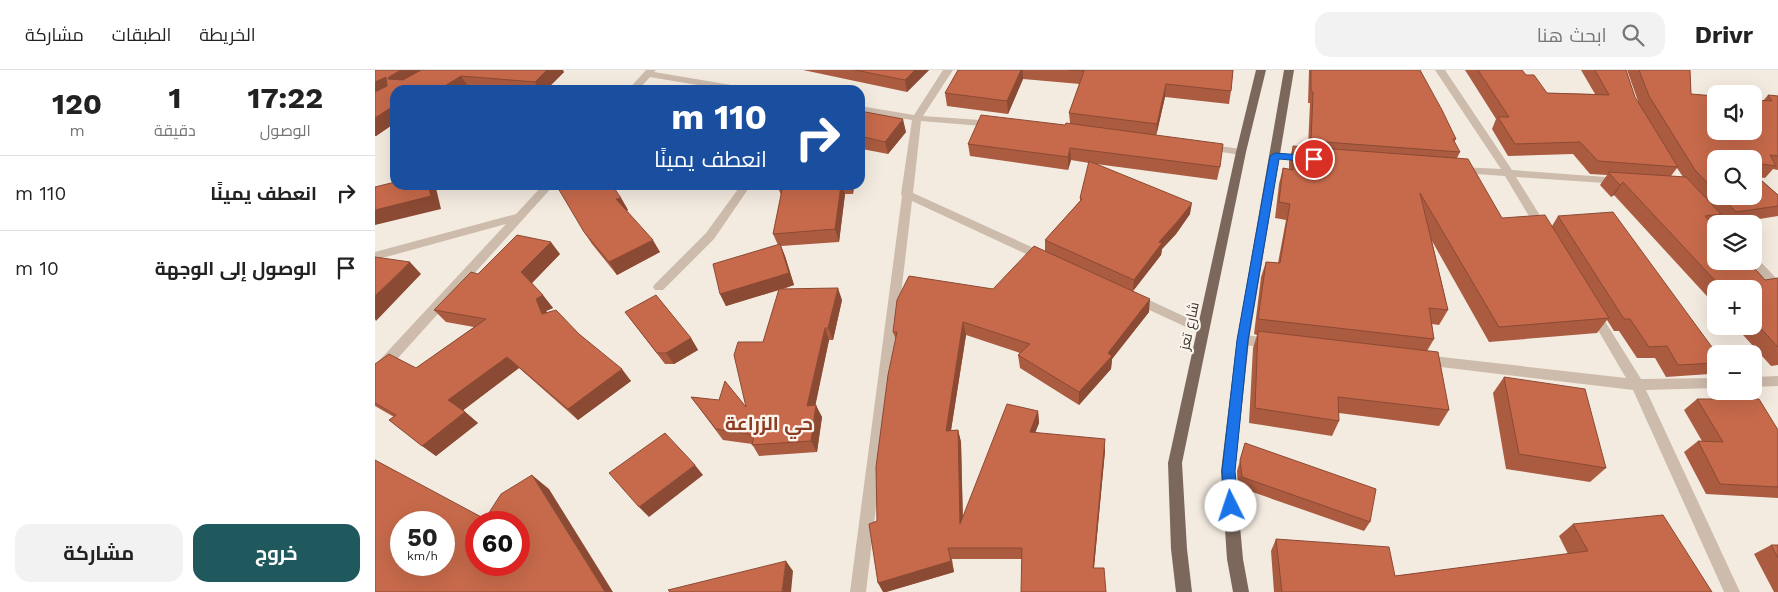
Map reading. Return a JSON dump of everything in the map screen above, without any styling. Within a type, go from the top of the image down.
[{"type":"main road","name":"شارع تعز","points":[[1185,592],[1179,549],[1175,463],[1241,152],[1261,70]]},
{"type":"main road","points":[[1241,592],[1235,559],[1229,471],[1243,340],[1289,70]]},
{"type":"street","points":[[858,592],[906,194],[917,118],[948,70]]},
{"type":"street","points":[[1440,70],[1509,174],[1550,241]]},
{"type":"street","points":[[637,85],[649,72],[717,85]]},
{"type":"street","points":[[865,110],[917,118],[1001,124]]},
{"type":"street","points":[[1193,146],[1241,152]]},
{"type":"street","points":[[1275,156],[1314,159]]},
{"type":"street","points":[[1451,169],[1633,182]]},
{"type":"street","points":[[375,374],[544,190]]},
{"type":"street","points":[[659,287],[710,236],[743,190]]},
{"type":"street","points":[[906,194],[1059,264]]},
{"type":"street","points":[[375,256],[520,217]]},
{"type":"street","points":[[1762,270],[1778,287]]},
{"type":"street","points":[[1122,293],[1203,330]]},
{"type":"street","points":[[1586,300],[1637,385],[1733,592]]},
{"type":"street","points":[[1243,340],[1282,344]]},
{"type":"street","points":[[1410,359],[1637,385],[1707,383]]},
{"type":"street","points":[[1762,382],[1778,382]]},
{"type":"building","points":[[375,70],[401,70],[388,79],[403,80],[421,70],[547,70],[535,82],[461,76],[446,85],[390,85],[390,108],[375,118],[375,92],[387,86],[386,77],[375,82]]},
{"type":"building","points":[[855,70],[915,70],[905,80]]},
{"type":"building","points":[[958,70],[1021,70],[1007,101],[945,93]]},
{"type":"building","points":[[1069,70],[1233,70],[1231,91],[1166,84],[1157,124],[1069,113],[1084,71]]},
{"type":"building","points":[[1311,70],[1420,70],[1442,110],[1460,152],[1311,141],[1313,92],[1311,91]]},
{"type":"building","points":[[1478,70],[1522,70],[1526,75],[1534,75],[1547,93],[1609,95],[1595,70],[1626,70],[1635,97],[1678,167],[1598,161],[1580,142],[1515,144],[1498,117],[1509,117]]},
{"type":"building","points":[[1639,70],[1690,70],[1691,94],[1707,95],[1707,140],[1762,140],[1762,100],[1772,101],[1768,95],[1778,96],[1778,156],[1770,155],[1776,166],[1762,164],[1762,150],[1707,150],[1707,183],[1695,170],[1649,96]]},
{"type":"building","points":[[865,112],[903,119],[885,142],[865,137]]},
{"type":"building","points":[[981,115],[1065,125],[1066,123],[1223,144],[1220,167],[1070,148],[1068,157],[968,144]]},
{"type":"building","points":[[1293,146],[1468,159],[1502,218],[1545,215],[1609,318],[1499,327],[1420,193],[1448,310],[1429,308],[1434,339],[1258,319],[1266,262],[1280,263],[1290,204],[1279,202],[1283,168],[1293,170]]},
{"type":"building","points":[[1089,161],[1192,203],[1159,242],[1162,243],[1134,280],[1045,240],[1082,199],[1080,198]]},
{"type":"building","points":[[1608,172],[1686,177],[1707,199],[1707,205],[1712,205],[1721,214],[1705,216],[1707,218],[1707,270],[1756,270],[1765,280],[1778,278],[1778,347],[1762,330],[1762,280],[1715,280],[1623,182],[1620,185]]},
{"type":"building","points":[[1762,181],[1778,195],[1778,206],[1736,212],[1729,205],[1762,205]]},
{"type":"building","points":[[390,183],[390,190],[429,190],[431,196],[375,210],[375,187]]},
{"type":"building","points":[[559,190],[615,190],[621,198],[616,199],[653,240],[609,262],[584,232]]},
{"type":"building","points":[[782,190],[840,190],[835,229],[773,234]]},
{"type":"building","points":[[1613,212],[1710,345],[1707,345],[1707,363],[1678,365],[1667,346],[1649,347],[1630,319],[1624,319],[1558,216]]},
{"type":"building","points":[[517,235],[551,242],[521,272],[543,295],[536,299],[542,314],[556,310],[579,334],[622,369],[568,409],[507,357],[448,400],[465,412],[422,446],[389,420],[396,415],[375,403],[375,364],[389,354],[416,368],[486,319],[434,310],[471,272],[478,274]]},
{"type":"building","points":[[780,244],[789,273],[720,294],[713,264]]},
{"type":"building","points":[[1034,246],[1150,299],[1108,353],[1112,356],[1079,392],[1018,355],[1030,344],[963,322],[946,431],[958,430],[960,524],[1007,404],[1038,411],[1030,432],[1105,439],[1093,568],[1104,568],[1106,592],[1021,592],[1022,548],[948,548],[951,561],[878,583],[869,524],[877,521],[876,467],[888,375],[897,332],[893,332],[897,300],[909,276],[993,289]]},
{"type":"building","points":[[375,257],[410,262],[375,296]]},
{"type":"building","points":[[838,288],[828,328],[825,328],[807,406],[816,405],[811,441],[752,445],[754,435],[716,429],[691,397],[719,400],[725,381],[746,407],[734,355],[738,342],[763,342],[779,289]]},
{"type":"building","points":[[656,295],[691,338],[666,353],[657,353],[625,312]]},
{"type":"building","points":[[1258,331],[1438,352],[1449,410],[1338,397],[1339,421],[1255,408]]},
{"type":"building","points":[[1504,377],[1585,389],[1606,468],[1519,454]]},
{"type":"building","points":[[1697,399],[1760,400],[1778,430],[1778,487],[1720,484],[1698,441],[1723,442]]},
{"type":"building","points":[[665,433],[695,465],[639,507],[609,473]]},
{"type":"building","points":[[1245,443],[1376,489],[1370,522],[1242,477],[1240,460]]},
{"type":"building","points":[[375,460],[470,511],[465,511],[465,576],[530,576],[530,511],[490,511],[501,494],[532,475],[605,592],[375,592]]},
{"type":"building","points":[[1663,515],[1712,592],[1282,592],[1276,539],[1389,547],[1395,576],[1588,551],[1573,524]]},
{"type":"building","points":[[1771,545],[1778,545],[1778,558]]},
{"type":"building","points":[[786,561],[782,592],[670,592],[668,590]]},
{"type":"district","name":"حي الزراعة","points":[[769,423]]},
{"type":"route","points":[[1231,506],[1229,471],[1243,340],[1275,156],[1314,159]]}]
